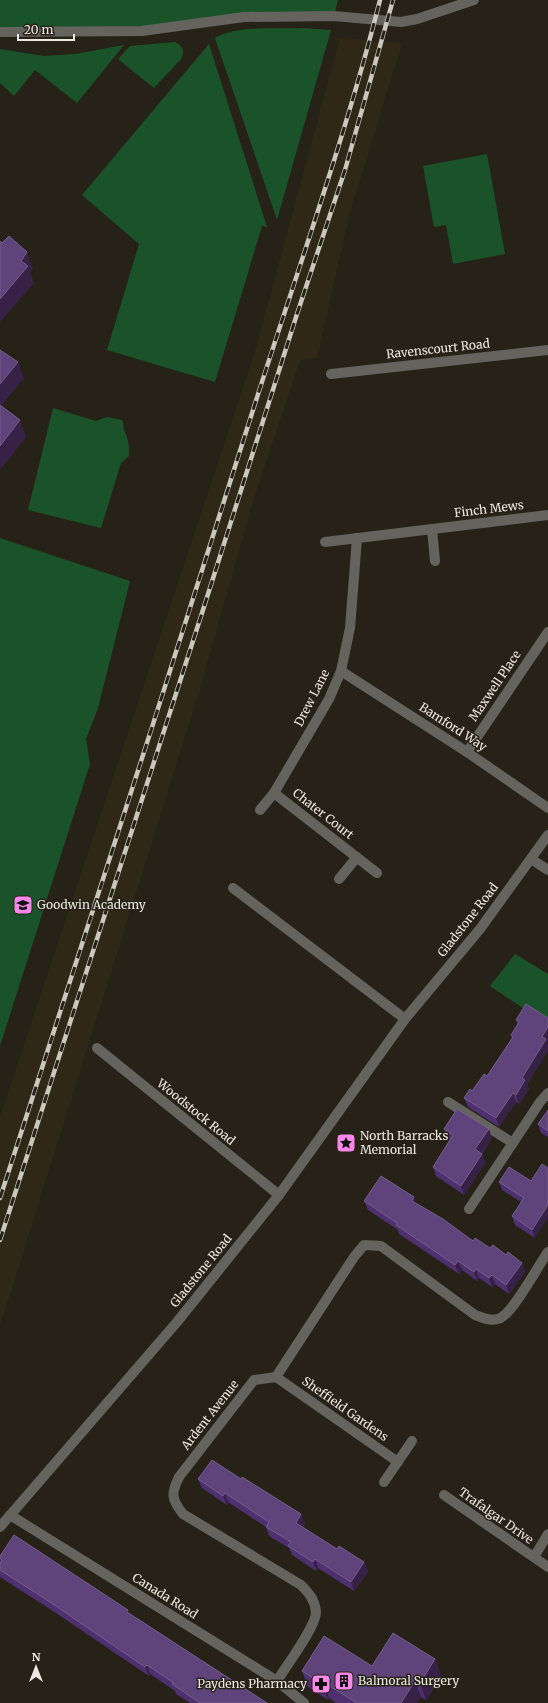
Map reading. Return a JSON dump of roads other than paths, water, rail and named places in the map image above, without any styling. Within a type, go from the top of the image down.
[{"type":"street","points":[[0,32],[142,31],[244,17],[334,16],[402,22],[417,19],[474,0]]},
{"type":"street","name":"Ravenscourt Road","points":[[331,374],[548,350]]},
{"type":"street","name":"Finch Mews","points":[[325,542],[548,515]]},
{"type":"street","points":[[432,529],[435,561]]},
{"type":"street","name":"Drew Lane","points":[[260,810],[274,793],[329,699],[341,671],[350,628],[357,538]]},
{"type":"street","name":"Maxwell Place","points":[[467,752],[547,635]]},
{"type":"street","name":"Bamford Way","points":[[341,671],[467,752],[548,808]]},
{"type":"street","name":"Chater Court","points":[[274,793],[377,873]]},
{"type":"street","name":"Gladstone Road","points":[[0,1527],[177,1322],[279,1195],[405,1019],[480,929],[548,835]]},
{"type":"street","name":"Chater Court","points":[[339,879],[357,857]]},
{"type":"street","points":[[532,859],[548,870]]},
{"type":"street","points":[[234,888],[405,1019]]},
{"type":"street","name":"Woodstock Road","points":[[97,1048],[279,1195]]},
{"type":"street","points":[[469,1209],[540,1102],[548,1093]]},
{"type":"street","points":[[448,1102],[513,1144]]},
{"type":"street","points":[[276,1377],[350,1263],[364,1245],[381,1246],[475,1315],[489,1320],[501,1318],[511,1309],[548,1252]]},
{"type":"street","name":"Sheffield Gardens","points":[[276,1377],[398,1462]]},
{"type":"street","name":"Ardent Avenue","points":[[276,1377],[254,1380],[179,1476],[173,1489],[175,1503],[183,1514],[301,1585],[312,1596],[316,1612],[313,1624],[277,1681]]},
{"type":"street","points":[[384,1482],[412,1441]]},
{"type":"street","name":"Trafalgar Drive","points":[[444,1495],[548,1567]]},
{"type":"street","name":"Canada Road","points":[[10,1515],[277,1681],[304,1703]]},
{"type":"street","name":"Trafalgar Drive","points":[[534,1557],[548,1534]]},
{"type":"railway","points":[[0,1198],[269,359],[320,206],[351,104],[380,0]]},
{"type":"railway","points":[[0,1240],[297,314],[345,170],[393,0]]},
{"type":"place","name":"Goodwin Academy","points":[[23,905]]},
{"type":"place","name":"North Barracks Memorial","points":[[346,1143]]},
{"type":"place","name":"Balmoral Surgery","points":[[344,1681]]},
{"type":"place","name":"Paydens Pharmacy","points":[[321,1684]]}]
